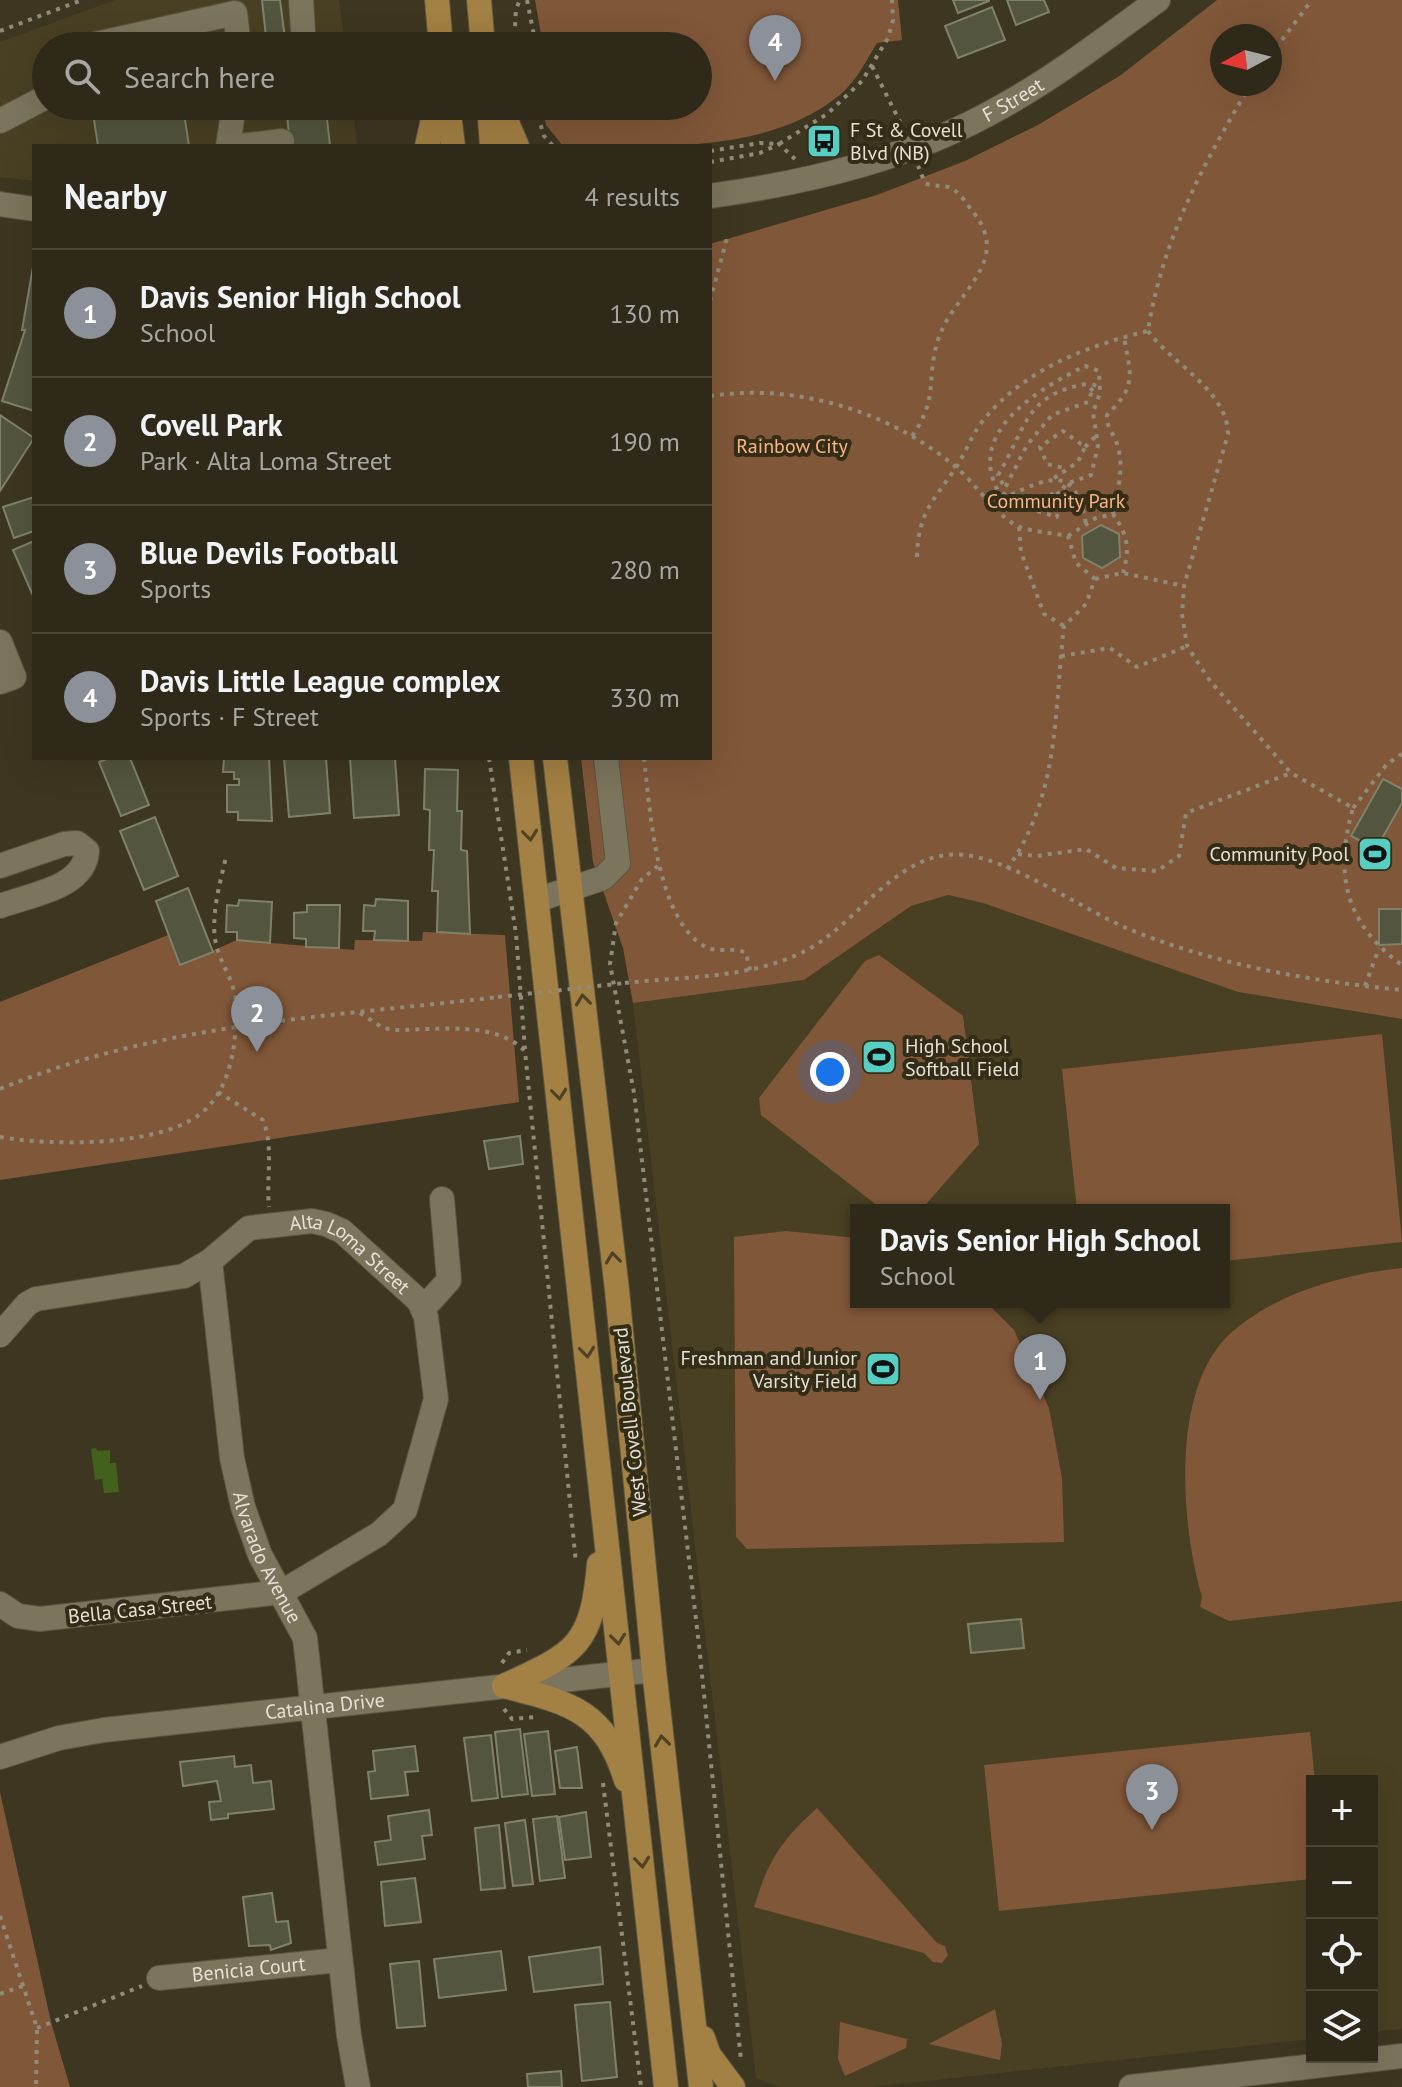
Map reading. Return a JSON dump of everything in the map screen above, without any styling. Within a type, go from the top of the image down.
[{"type":"main road","points":[[437,0],[439,32]]},
{"type":"main road","points":[[479,0],[483,32]]},
{"type":"main road","points":[[427,144],[433,120]]},
{"type":"main road","points":[[450,120],[453,144]]},
{"type":"main road","points":[[490,120],[492,144]]},
{"type":"main road","points":[[506,120],[516,144]]},
{"type":"main road","name":"West Covell Boulevard","points":[[521,760],[666,2087]]},
{"type":"main road","name":"West Covell Boulevard","points":[[555,760],[617,1290],[654,1670],[701,2087]]},
{"type":"main road","points":[[503,1674],[558,1661],[583,1637],[597,1594],[604,1514]]},
{"type":"main road","points":[[503,1674],[588,1716],[621,1764],[638,1818]]},
{"type":"main road","points":[[694,2013],[709,2055],[738,2078]]},
{"type":"street","points":[[301,0],[303,32]]},
{"type":"street","name":"F Street","points":[[712,196],[766,188],[846,170],[965,126],[1046,80],[1158,0]]},
{"type":"street","points":[[150,32],[235,13],[237,32]]},
{"type":"street","points":[[0,121],[32,104]]},
{"type":"street","points":[[228,144],[232,120]]},
{"type":"street","points":[[256,144],[282,141]]},
{"type":"street","points":[[0,204],[32,209]]},
{"type":"street","points":[[0,642],[14,677],[0,682]]},
{"type":"street","points":[[537,900],[570,892],[603,878],[618,863],[606,760]]},
{"type":"street","points":[[0,866],[64,844],[77,843],[87,851],[86,866],[76,878],[0,906]]},
{"type":"street","points":[[423,1309],[449,1280],[442,1199]]},
{"type":"street","name":"Alta Loma Street","points":[[210,1261],[249,1228],[312,1221],[342,1231],[407,1286],[423,1309],[435,1412],[410,1500],[395,1521],[379,1534],[282,1592]]},
{"type":"street","points":[[0,1335],[27,1304],[36,1299],[184,1276],[210,1261]]},
{"type":"street","name":"Alvarado Avenue","points":[[210,1261],[232,1458],[243,1507],[260,1555],[305,1638],[340,1960],[358,2087]]},
{"type":"street","name":"Bella Casa Street","points":[[0,1604],[18,1616],[40,1619],[282,1592]]},
{"type":"street","name":"Catalina Drive","points":[[0,1757],[59,1738],[104,1730],[311,1708],[503,1674],[654,1670]]},
{"type":"street","name":"Benicia Court","points":[[159,1978],[340,1960]]},
{"type":"street","points":[[1131,2087],[1262,2080],[1402,2056]]},
{"type":"path","points":[[0,31],[82,0]]},
{"type":"path","points":[[515,32],[516,9],[520,0]]},
{"type":"path","points":[[527,0],[533,32]]},
{"type":"path","points":[[712,162],[760,153],[827,114],[862,81],[888,38],[893,20],[892,0]]},
{"type":"path","points":[[1282,40],[1312,0]]},
{"type":"path","points":[[872,66],[897,115]]},
{"type":"path","points":[[1148,331],[1165,254],[1207,158],[1244,96]]},
{"type":"path","points":[[539,120],[552,144]]},
{"type":"path","points":[[712,151],[760,143],[779,144]]},
{"type":"path","points":[[912,436],[931,402],[933,366],[939,338],[951,311],[980,273],[988,255],[978,219],[956,191],[946,186],[930,185],[921,174]]},
{"type":"path","points":[[712,294],[727,238]]},
{"type":"path","points":[[917,557],[917,533],[925,509],[957,467],[979,426],[1027,381],[1067,357],[1148,331]]},
{"type":"path","points":[[1148,331],[1223,408],[1228,421],[1228,434],[1184,586],[1182,614],[1187,646],[1210,681],[1291,773],[1353,808]]},
{"type":"path","points":[[1123,573],[1128,556],[1127,534],[1113,514],[1120,464],[1117,445],[1106,423],[1107,415],[1128,394],[1131,380],[1124,337]]},
{"type":"path","points":[[1098,433],[1085,447],[1078,462],[1064,468],[1053,478],[1036,481],[1008,496],[998,491],[989,469],[991,443],[1018,408],[1057,380],[1085,366],[1099,371]]},
{"type":"path","points":[[1093,391],[1086,384],[1058,389],[1041,403],[1021,426],[998,475],[1005,488],[1027,445],[1052,415],[1088,402],[1093,391],[1099,371]]},
{"type":"path","points":[[1059,495],[1056,490],[1047,499],[1047,506],[1031,502],[1027,508],[1057,517],[1059,495],[1066,484],[1091,475],[1098,433],[1093,412],[1100,393],[1099,371]]},
{"type":"path","points":[[712,396],[752,393],[818,400],[867,414],[912,436],[957,467],[1018,526],[1068,536],[1086,524],[1113,514]]},
{"type":"path","points":[[1064,468],[1047,464],[1040,447],[1063,431],[1085,447]]},
{"type":"path","points":[[1053,478],[1066,484],[1083,503],[1086,524]]},
{"type":"path","points":[[1018,526],[1021,552],[1044,614],[1064,626]]},
{"type":"path","points":[[1068,536],[1076,563],[1095,579]]},
{"type":"path","points":[[1095,579],[1123,573],[1184,586]]},
{"type":"path","points":[[1007,869],[1032,827],[1051,769],[1064,626],[1086,604],[1095,579]]},
{"type":"path","points":[[1060,656],[1110,648],[1137,667],[1187,646]]},
{"type":"path","points":[[1402,754],[1387,764],[1353,808],[1345,835],[1345,879],[1360,923],[1379,948],[1402,965]]},
{"type":"path","points":[[489,760],[516,934],[576,1569]]},
{"type":"path","points":[[644,760],[658,866],[693,938],[710,949],[746,953],[750,970]]},
{"type":"path","points":[[1018,854],[1036,856],[1086,849],[1116,868],[1157,871],[1179,856],[1186,813],[1291,773]]},
{"type":"path","points":[[0,1089],[103,1052],[235,1027],[750,970],[784,960],[814,946],[905,870],[931,858],[966,855],[1007,869],[1131,929],[1191,950],[1260,971],[1402,990]]},
{"type":"path","points":[[0,1137],[41,1144],[82,1144],[122,1138],[188,1121],[206,1110],[228,1071],[235,1027],[233,983],[215,944],[219,889],[226,857]]},
{"type":"path","points":[[658,866],[642,879],[616,923],[610,964],[638,1124],[699,1645],[738,2078]]},
{"type":"path","points":[[1365,986],[1379,948]]},
{"type":"path","points":[[360,1013],[383,1028],[483,1031],[501,1035],[525,1051]]},
{"type":"path","points":[[218,1092],[263,1120],[270,1151],[266,1175],[270,1225]]},
{"type":"path","points":[[503,1674],[509,1653],[540,1646]]},
{"type":"path","points":[[506,1712],[512,1719],[546,1719]]},
{"type":"path","points":[[601,1774],[641,2087]]},
{"type":"path","points":[[0,1916],[37,2028],[36,2087]]},
{"type":"path","points":[[37,2028],[159,1978]]},
{"type":"path","points":[[0,1994],[23,1986]]},
{"type":"shaded area","points":[[115,0],[339,0],[343,32],[32,32],[32,120],[354,120],[357,144],[32,144],[32,181],[0,177],[0,42]]},
{"type":"shaded area","points":[[948,895],[983,903],[1238,992],[1402,1019],[1402,2029],[1378,2031],[1378,1775],[1306,1775],[1306,2040],[870,2087],[779,2087],[756,2078],[633,1003],[804,980],[911,906]]},
{"type":"shaded area","points":[[96,1448],[97,1451],[110,1450],[110,1463],[116,1463],[119,1492],[104,1493],[102,1479],[95,1480],[91,1449]]},
{"type":"green space","points":[[535,0],[898,0],[902,40],[877,43],[857,76],[842,93],[813,113],[781,127],[746,137],[697,144],[561,144],[545,120],[712,120],[712,32],[541,32]]},
{"type":"green space","name":"Community Park","points":[[1217,0],[1402,0],[1402,1019],[1238,992],[983,903],[948,895],[911,906],[804,980],[633,1003],[623,948],[593,862],[581,760],[712,760],[712,243],[877,195],[965,161],[1038,125],[1121,75]]},
{"type":"green space","points":[[423,932],[505,935],[519,1102],[0,1180],[0,1002],[168,935],[180,965],[237,940],[354,950],[355,940],[422,941]]},
{"type":"green space","name":"High School Softball Field","points":[[879,955],[963,1016],[979,1144],[926,1204],[875,1204],[761,1115],[759,1098],[865,961]]},
{"type":"green space","points":[[1382,1034],[1402,1242],[1230,1260],[1230,1204],[1076,1204],[1062,1069]]},
{"type":"green space","name":"Freshman and Junior Varsity Field","points":[[786,1231],[850,1237],[850,1308],[992,1308],[1014,1330],[1049,1408],[1062,1478],[1064,1542],[747,1549],[736,1537],[734,1237]]},
{"type":"green space","points":[[1402,1268],[1402,1601],[1229,1621],[1200,1607],[1202,1597],[1189,1533],[1186,1458],[1198,1385],[1212,1355],[1233,1331],[1251,1317],[1291,1296],[1335,1280]]},
{"type":"green space","points":[[1310,1732],[1314,1775],[1306,1775],[1306,1880],[999,1911],[984,1765]]},
{"type":"green space","points":[[0,1792],[51,2022],[70,2087],[0,2087]]},
{"type":"green space","points":[[817,1808],[937,1943],[945,1946],[948,1955],[942,1963],[933,1962],[924,1953],[754,1907],[777,1852]]},
{"type":"green space","points":[[995,2009],[1002,2044],[1000,2060],[929,2044]]},
{"type":"green space","points":[[840,2022],[907,2039],[906,2048],[845,2076],[838,2059]]},
{"type":"building","points":[[262,0],[280,0],[284,32],[265,32]]},
{"type":"building","points":[[953,0],[989,0],[989,1],[958,13]]},
{"type":"building","points":[[1007,0],[1044,0],[1049,12],[1016,25]]},
{"type":"building","points":[[992,7],[1005,40],[958,58],[945,26]]},
{"type":"building","points":[[94,120],[185,120],[189,144],[98,144]]},
{"type":"building","points":[[288,120],[327,120],[330,144],[290,144]]},
{"type":"building","points":[[32,272],[32,410],[2,401],[25,330],[22,330]]},
{"type":"building","points":[[0,415],[32,437],[32,441],[0,491]]},
{"type":"building","points":[[32,498],[32,532],[14,538],[3,507]]},
{"type":"building","points":[[1101,525],[1119,534],[1120,557],[1102,568],[1083,558],[1082,536]]},
{"type":"building","points":[[32,542],[32,593],[13,550]]},
{"type":"building","points":[[131,760],[149,805],[121,816],[99,762]]},
{"type":"building","points":[[224,760],[269,760],[272,821],[238,820],[238,812],[227,812],[227,785],[239,785],[239,779],[234,779],[234,772],[223,772]]},
{"type":"building","points":[[284,760],[326,760],[330,813],[289,817]]},
{"type":"building","points":[[350,760],[395,760],[399,815],[354,818]]},
{"type":"building","points":[[425,769],[458,770],[457,811],[462,811],[461,850],[467,851],[470,934],[437,932],[438,891],[432,891],[434,850],[429,850],[430,810],[424,809]]},
{"type":"building","points":[[1383,779],[1402,789],[1402,803],[1376,849],[1351,836]]},
{"type":"building","points":[[155,817],[178,876],[144,890],[120,831]]},
{"type":"building","points":[[188,888],[213,952],[180,965],[156,901]]},
{"type":"building","points":[[376,899],[408,901],[408,941],[374,940],[375,931],[363,931],[364,905],[375,906]]},
{"type":"building","points":[[239,900],[272,902],[270,943],[237,940],[237,932],[226,932],[227,905],[238,906]]},
{"type":"building","points":[[307,905],[340,905],[339,948],[306,947],[306,939],[294,938],[294,913],[307,912]]},
{"type":"building","points":[[1379,909],[1402,909],[1402,944],[1379,945]]},
{"type":"building","points":[[520,1136],[523,1164],[489,1169],[484,1141]]},
{"type":"building","points":[[1021,1619],[1024,1648],[971,1653],[968,1624]]},
{"type":"building","points":[[520,1729],[528,1794],[502,1797],[495,1732]]},
{"type":"building","points":[[548,1731],[555,1794],[532,1796],[524,1734]]},
{"type":"building","points":[[491,1735],[498,1798],[472,1801],[464,1738]]},
{"type":"building","points":[[415,1746],[418,1771],[405,1772],[408,1795],[371,1799],[368,1772],[375,1771],[373,1751]]},
{"type":"building","points":[[577,1747],[582,1788],[560,1788],[555,1751]]},
{"type":"building","points":[[234,1756],[235,1767],[251,1765],[253,1783],[271,1781],[274,1809],[228,1814],[228,1818],[211,1820],[209,1802],[221,1801],[217,1781],[183,1786],[180,1762]]},
{"type":"building","points":[[429,1810],[432,1835],[422,1836],[425,1859],[378,1865],[375,1842],[391,1840],[388,1816]]},
{"type":"building","points":[[586,1812],[591,1857],[565,1860],[559,1817]]},
{"type":"building","points":[[557,1816],[565,1878],[540,1881],[533,1819]]},
{"type":"building","points":[[525,1820],[533,1884],[513,1886],[505,1823]]},
{"type":"building","points":[[499,1825],[505,1888],[481,1890],[475,1828]]},
{"type":"building","points":[[415,1878],[421,1922],[385,1926],[381,1882]]},
{"type":"building","points":[[272,1893],[276,1922],[288,1921],[291,1943],[271,1950],[270,1945],[249,1946],[243,1897]]},
{"type":"building","points":[[600,1947],[603,1984],[534,1992],[529,1957]]},
{"type":"building","points":[[501,1951],[506,1990],[439,1998],[434,1959]]},
{"type":"building","points":[[419,1961],[425,2026],[397,2028],[390,1964]]},
{"type":"building","points":[[610,2002],[617,2077],[582,2081],[575,2005]]},
{"type":"building","points":[[561,2071],[562,2087],[528,2087],[527,2074]]},
{"type":"place","name":"Davis Little League complex","points":[[775,81]]},
{"type":"place","name":"F St & Covell Blvd (NB)","points":[[824,141]]},
{"type":"place","name":"Community Pool","points":[[1375,854]]},
{"type":"place","name":"Covell Park","points":[[257,1052]]},
{"type":"place","name":"High School Softball Field","points":[[879,1057]]},
{"type":"place","name":"Freshman and Junior Varsity Field","points":[[883,1369]]},
{"type":"place","name":"Davis Senior High School","points":[[1040,1400]]},
{"type":"place","name":"Blue Devils Football","points":[[1152,1830]]},
{"type":"park label","name":"Rainbow City","points":[[792,446]]}]
